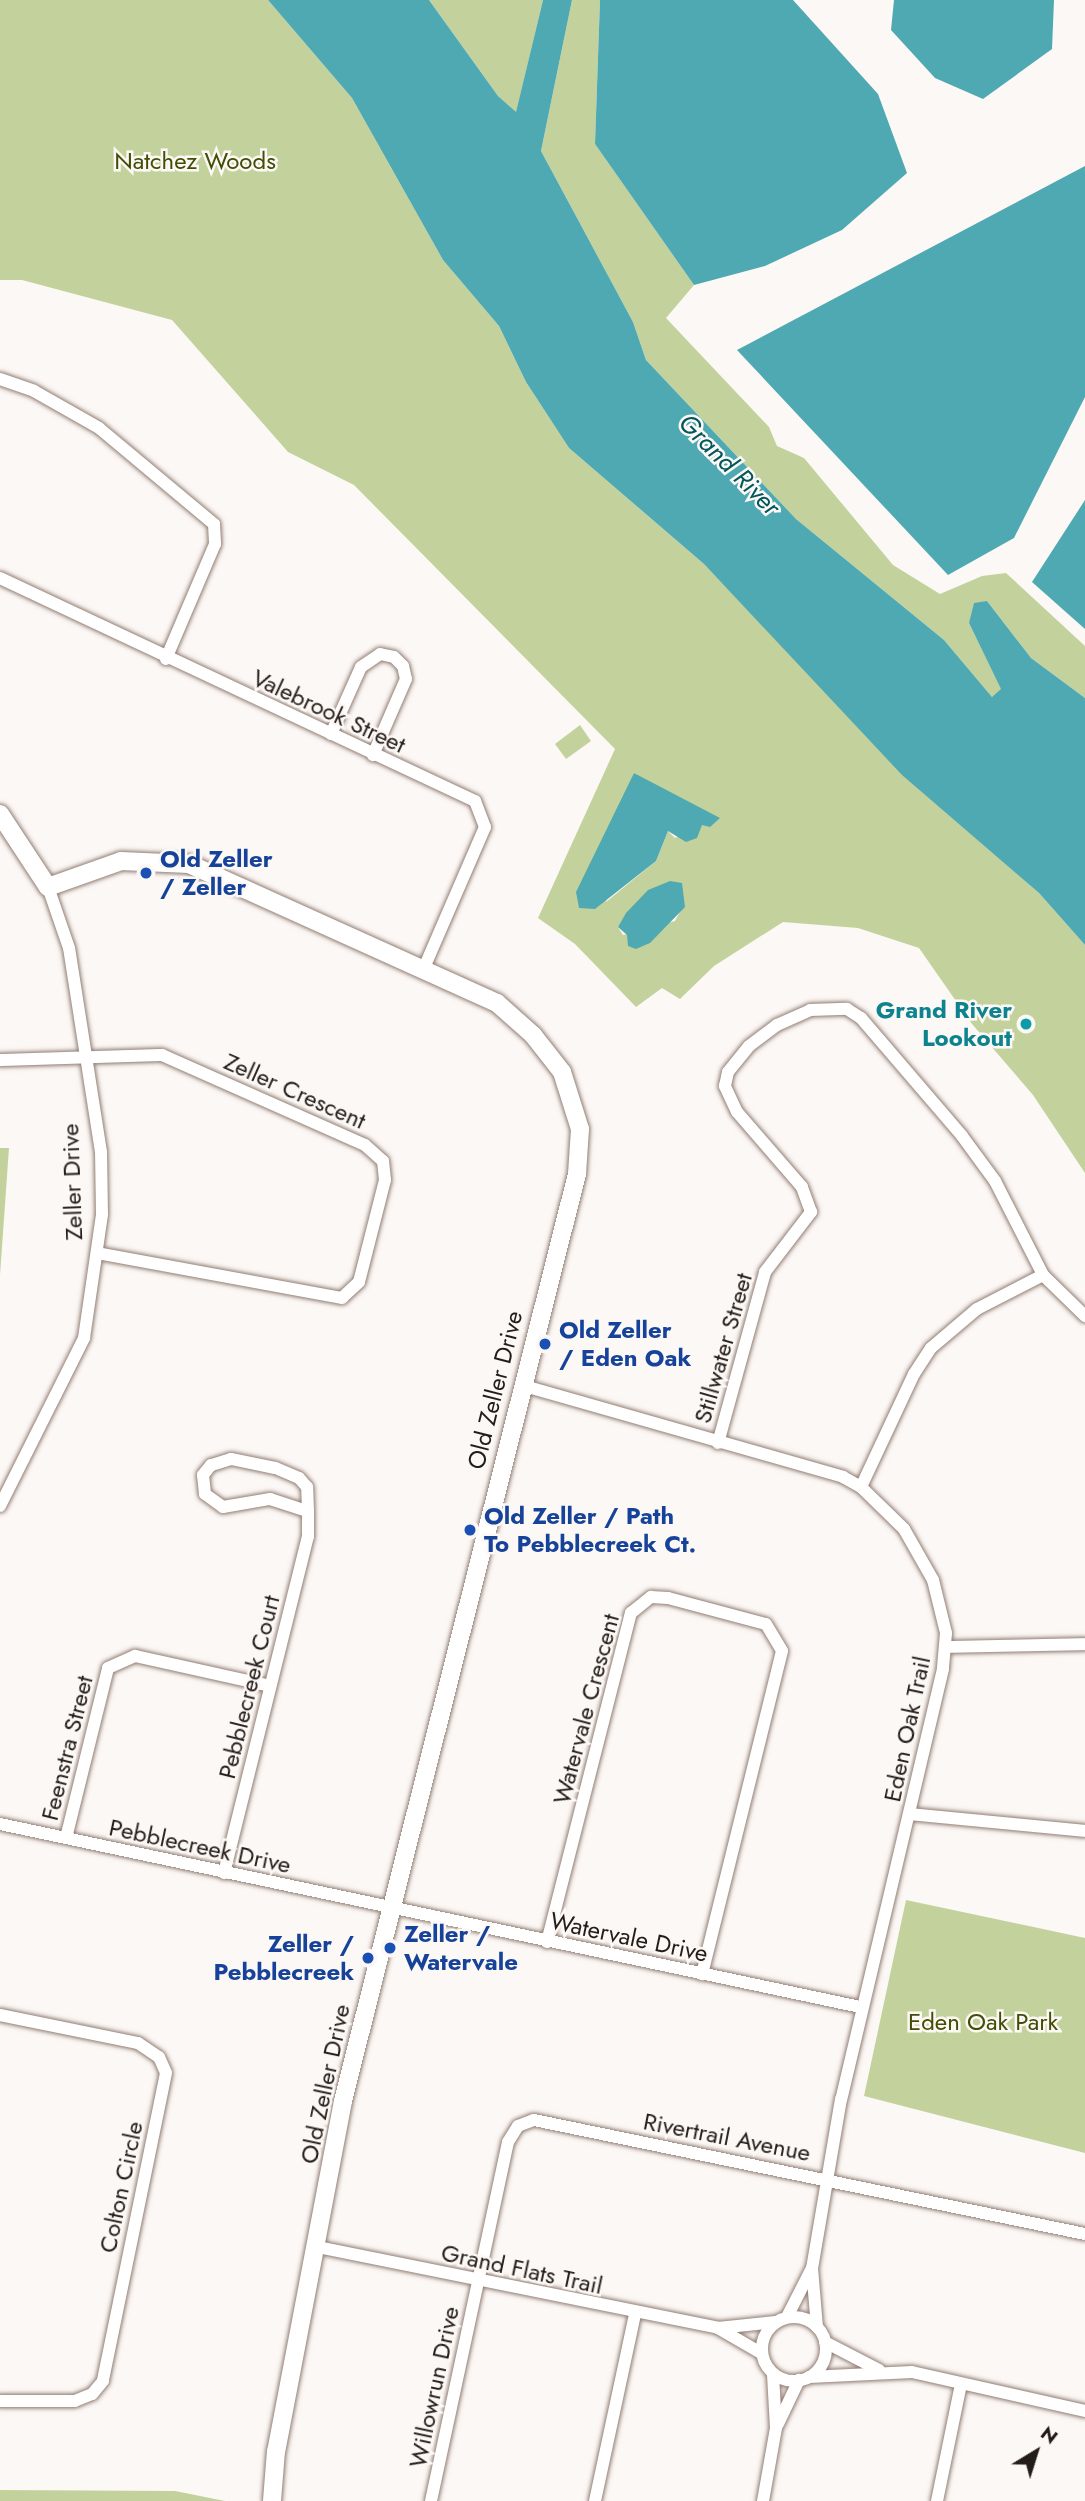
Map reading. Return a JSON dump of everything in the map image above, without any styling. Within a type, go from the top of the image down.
[{"type":"street","points":[[0,379],[34,391],[99,428],[214,524],[215,544],[166,659]]},
{"type":"street","name":"Valebrook Street","points":[[0,578],[166,659],[373,755],[469,796],[484,819],[485,827],[423,970]]},
{"type":"street","points":[[331,734],[361,667],[380,654],[394,657],[403,666],[406,679],[373,755]]},
{"type":"street","name":"Zeller Drive","points":[[0,814],[48,887],[69,947],[101,1152],[98,1253],[84,1338],[0,1506]]},
{"type":"street","name":"Old Zeller Drive","points":[[48,887],[121,861],[189,864],[497,1003],[533,1035],[562,1072],[580,1129],[577,1174],[521,1385],[342,2101],[318,2247],[276,2451],[271,2497]]},
{"type":"street","name":"Stillwater Street","points":[[718,1443],[765,1272],[811,1212],[802,1187],[737,1112],[725,1086],[728,1072],[749,1046],[793,1016],[831,1007],[847,1009],[861,1018],[995,1181],[1043,1275]]},
{"type":"street","name":"Zeller Crescent","points":[[86,1057],[148,1052],[177,1060],[365,1145],[383,1161],[386,1180],[359,1282],[342,1298],[98,1253]]},
{"type":"street","points":[[0,1060],[86,1057]]},
{"type":"street","points":[[861,1487],[914,1374],[931,1348],[977,1308],[1043,1275],[1085,1316]]},
{"type":"street","name":"Eden Oak Trail","points":[[521,1385],[843,1477],[861,1487],[904,1529],[921,1556],[936,1591],[946,1647],[910,1814],[860,2007],[826,2179],[812,2268],[817,2326]]},
{"type":"street","name":"Pebblecreek Court","points":[[224,1873],[308,1537],[307,1487],[299,1478],[275,1468],[231,1459],[211,1465],[203,1475],[205,1494],[223,1507],[270,1499],[307,1511]]},
{"type":"street","name":"Watervale Crescent","points":[[547,1942],[631,1613],[651,1597],[668,1598],[766,1623],[782,1651],[702,1974]]},
{"type":"street","points":[[946,1647],[1085,1644]]},
{"type":"street","name":"Feenstra Street","points":[[66,1838],[108,1668],[135,1656],[270,1686]]},
{"type":"street","points":[[910,1814],[1085,1831]]},
{"type":"street","name":"Pebblecreek Drive","points":[[0,1824],[390,1909]]},
{"type":"street","name":"Watervale Drive","points":[[390,1909],[860,2007]]},
{"type":"street","name":"Colton Circle","points":[[0,2015],[138,2043],[159,2057],[166,2073],[103,2381],[92,2394],[75,2401],[0,2401]]},
{"type":"street","name":"Rivertrail Avenue","points":[[478,2281],[508,2143],[518,2126],[534,2120],[1085,2234]]},
{"type":"street","name":"Grand Flats Trail","points":[[318,2247],[635,2315],[718,2328],[781,2319]]},
{"type":"street","name":"Eden Oak Trail","points":[[781,2319],[812,2268]]},
{"type":"street","name":"Willowrun Drive","points":[[431,2501],[478,2281]]},
{"type":"street","points":[[595,2501],[635,2315]]},
{"type":"street","points":[[764,2501],[776,2428],[774,2374],[761,2353],[764,2335],[781,2319],[808,2320],[817,2326],[825,2342],[823,2362],[804,2379],[776,2428]]},
{"type":"street","name":"Grand Flats Trail","points":[[718,2328],[761,2353]]},
{"type":"street","points":[[825,2342],[879,2370]]},
{"type":"street","points":[[774,2374],[804,2379],[879,2370],[912,2372],[1085,2411]]},
{"type":"street","points":[[937,2501],[961,2384]]},
{"type":"green space","name":"Natchez Woods","points":[[0,0],[268,0],[352,98],[443,260],[499,326],[526,382],[569,448],[704,564],[921,791],[1039,893],[1085,945],[1085,1173],[1033,1095],[972,1024],[919,948],[858,928],[783,922],[714,966],[680,999],[662,988],[636,1007],[575,944],[538,918],[615,749],[354,485],[288,452],[172,320],[22,280],[0,280]],"holes":[[[634,773],[702,825],[675,838],[668,831],[656,861],[606,902]],[[682,908],[675,921],[623,935],[618,927]]]},
{"type":"green space","points":[[429,0],[543,0],[516,113],[498,96]]},
{"type":"green space","points":[[572,0],[600,0],[595,144],[694,285],[666,318],[769,427],[777,446],[804,458],[893,565],[940,594],[982,576],[1006,573],[1085,646],[1085,698],[1031,658],[987,601],[969,623],[1002,690],[992,697],[944,640],[796,519],[646,360],[633,322],[541,151]]},
{"type":"green space","points":[[580,725],[591,741],[566,759],[555,744]]},
{"type":"green space","points":[[0,1148],[9,1148],[0,1275]]},
{"type":"green space","name":"Eden Oak Park","points":[[906,1900],[1085,1938],[1085,2153],[864,2096]]},
{"type":"green space","points":[[0,2490],[175,2491],[225,2501],[0,2501]]},
{"type":"water","name":"Grand River","points":[[268,0],[429,0],[498,96],[516,112],[543,0],[572,0],[541,151],[633,322],[646,360],[796,519],[944,640],[992,697],[1001,689],[969,623],[974,603],[987,601],[1031,658],[1085,698],[1085,945],[1039,893],[902,775],[704,564],[569,448],[526,382],[499,326],[443,260],[352,98]]},
{"type":"water","points":[[600,0],[793,0],[878,94],[907,173],[842,230],[765,266],[694,285],[595,144]]},
{"type":"water","points":[[894,0],[1054,0],[1052,49],[983,99],[935,78],[891,30]]},
{"type":"water","points":[[1085,166],[1085,397],[1014,538],[948,575],[737,350]]},
{"type":"water","points":[[1085,500],[1085,629],[1032,582]]},
{"type":"water","points":[[634,773],[720,818],[710,827],[702,825],[697,838],[686,842],[668,831],[656,861],[595,909],[579,908],[576,892]]},
{"type":"water","points":[[670,881],[682,883],[685,907],[650,943],[636,949],[628,946],[627,935],[618,927],[626,913],[648,890]]},
{"type":"place","name":"Old Zeller / Zeller","points":[[146,873]]},
{"type":"place","name":"Grand River Lookout","points":[[1026,1024]]},
{"type":"place","name":"Old Zeller / Eden Oak","points":[[545,1344]]},
{"type":"place","name":"Old Zeller / Path To Pebblecreek Ct.","points":[[470,1530]]},
{"type":"place","name":"Zeller / Watervale","points":[[390,1948]]},
{"type":"place","name":"Zeller / Pebblecreek","points":[[368,1958]]}]
